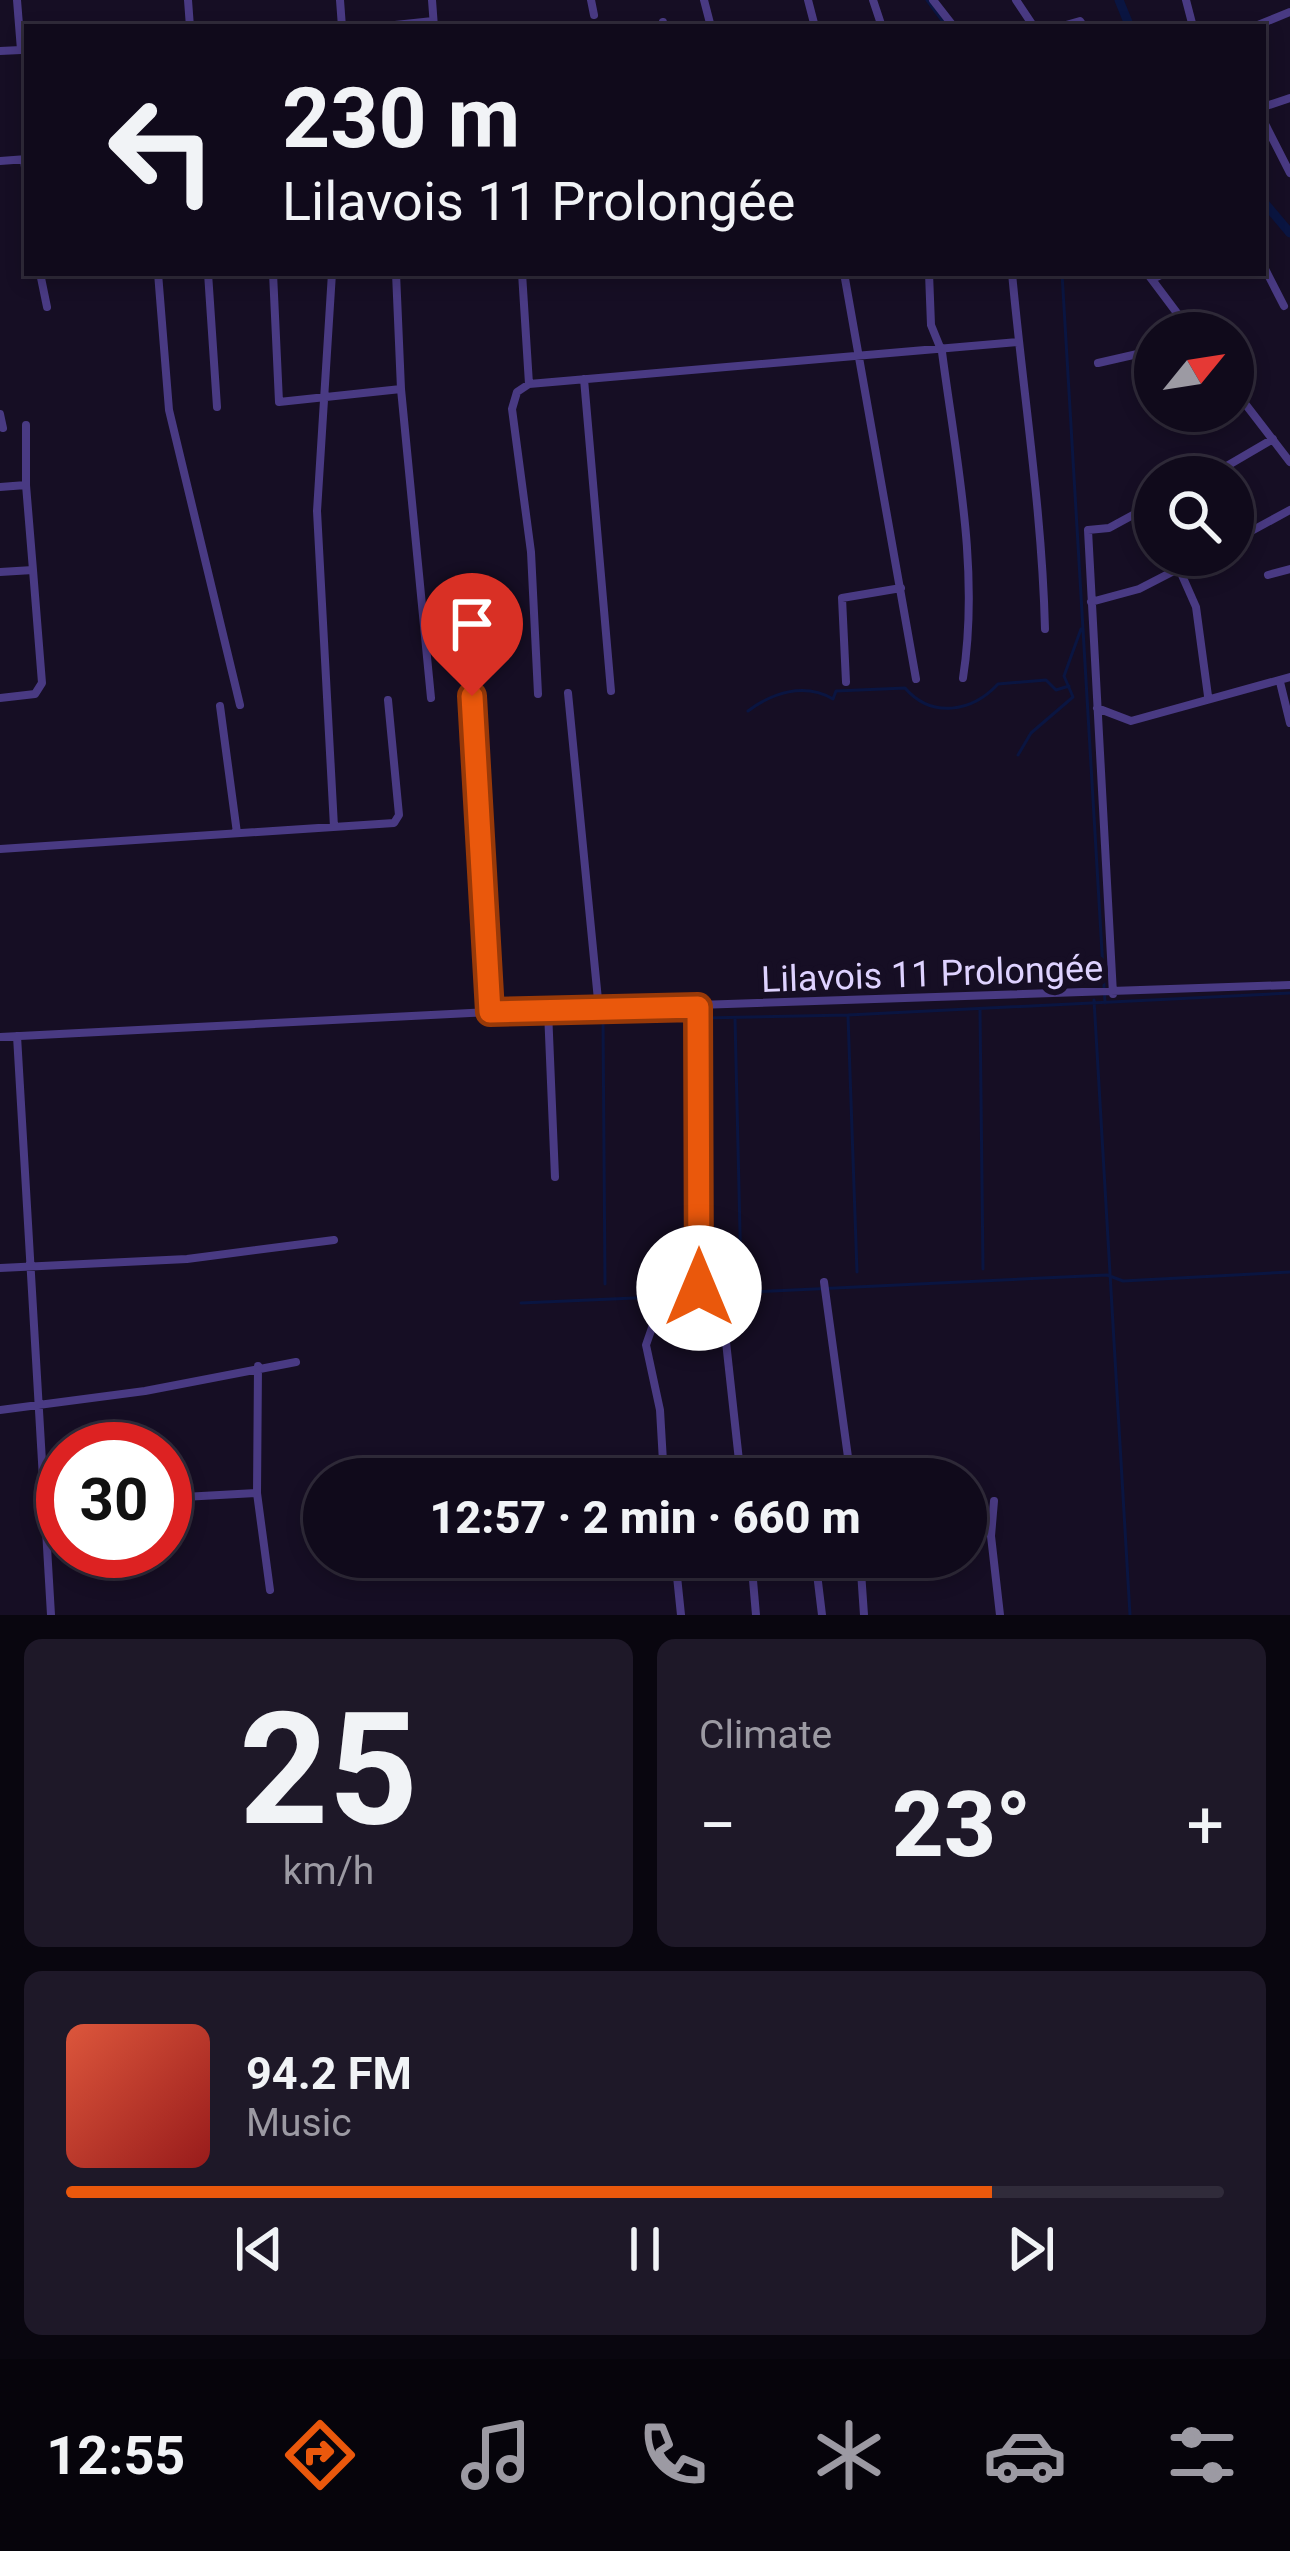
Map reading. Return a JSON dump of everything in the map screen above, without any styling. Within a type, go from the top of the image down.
[{"type":"street","points":[[0,51],[21,50],[17,0]]},
{"type":"street","points":[[433,0],[433,24]]},
{"type":"street","points":[[591,0],[594,15]]},
{"type":"street","points":[[933,0],[952,24]]},
{"type":"street","points":[[1260,24],[1290,12]]},
{"type":"street","points":[[1266,126],[1290,173]]},
{"type":"street","points":[[1266,271],[1283,306]]},
{"type":"street","points":[[41,276],[47,307]]},
{"type":"street","points":[[158,276],[169,410],[240,705]]},
{"type":"street","points":[[208,276],[217,407]]},
{"type":"street","points":[[273,276],[279,402],[401,389]]},
{"type":"street","points":[[332,276],[317,511],[334,827]]},
{"type":"street","points":[[395,276],[401,389],[431,698]]},
{"type":"street","points":[[522,276],[529,384]]},
{"type":"street","points":[[845,276],[916,680]]},
{"type":"street","points":[[929,276],[931,325],[943,352],[969,566],[970,632],[963,677]]},
{"type":"street","points":[[1012,276],[1042,518],[1046,629]]},
{"type":"street","points":[[1150,276],[1177,312]]},
{"type":"street","points":[[538,694],[531,551],[512,409],[517,392],[529,384],[1018,342]]},
{"type":"street","points":[[1098,364],[1134,355]]},
{"type":"street","points":[[584,379],[611,691]]},
{"type":"street","points":[[0,414],[3,428]]},
{"type":"street","points":[[1254,415],[1290,462]]},
{"type":"street","points":[[0,698],[35,694],[42,683],[26,484],[26,424]]},
{"type":"street","points":[[1244,456],[1273,439]]},
{"type":"street","points":[[0,487],[26,484]]},
{"type":"street","points":[[1254,530],[1290,510]]},
{"type":"street","points":[[1113,994],[1088,530],[1109,528],[1134,514]]},
{"type":"street","points":[[1268,575],[1290,569]]},
{"type":"street","points":[[0,572],[33,571]]},
{"type":"street","points":[[1091,602],[1124,595],[1163,576]]},
{"type":"street","points":[[1181,576],[1196,607],[1208,696]]},
{"type":"street","points":[[846,682],[842,598],[901,588]]},
{"type":"street","points":[[1097,708],[1131,721],[1208,696],[1285,680],[1290,723]]},
{"type":"street","points":[[568,693],[598,1010]]},
{"type":"street","points":[[472,696],[490,1012]]},
{"type":"street","points":[[0,849],[398,819],[388,700]]},
{"type":"street","points":[[220,706],[237,833]]},
{"type":"street","name":"Lilavois 11 Prolongée","points":[[0,1037],[490,1012],[1290,985]]},
{"type":"street","points":[[698,1007],[699,1288]]},
{"type":"street","points":[[548,1011],[555,1177]]},
{"type":"street","points":[[16,1036],[38,1422]]},
{"type":"street","points":[[0,1268],[187,1259],[334,1240]]},
{"type":"street","points":[[824,1282],[848,1458]]},
{"type":"street","points":[[720,1288],[739,1458]]},
{"type":"street","points":[[662,1458],[646,1346],[665,1290]]},
{"type":"street","points":[[0,1410],[146,1391],[296,1362]]},
{"type":"street","points":[[258,1366],[256,1493],[270,1590]]},
{"type":"street","points":[[192,1497],[256,1493]]},
{"type":"street","points":[[994,1501],[991,1536],[1000,1615]]},
{"type":"street","points":[[50,1578],[51,1615]]},
{"type":"street","points":[[677,1578],[681,1615]]},
{"type":"street","points":[[753,1578],[756,1615]]},
{"type":"street","points":[[818,1578],[822,1615]]},
{"type":"street","points":[[861,1578],[864,1615]]},
{"type":"waterway","points":[[927,0],[945,24]]},
{"type":"waterway","points":[[1119,0],[1129,24]]},
{"type":"waterway","points":[[1266,205],[1290,233]]},
{"type":"waterway","points":[[1062,276],[1105,1003]]},
{"type":"waterway","points":[[1018,755],[1031,733],[1073,697],[1064,676],[1081,629]]},
{"type":"waterway","points":[[748,711],[767,699],[800,691],[833,699],[836,691],[905,688],[927,704],[952,708],[976,701],[998,684],[1046,680],[1056,690],[1069,686]]},
{"type":"waterway","points":[[605,1284],[603,1020],[848,1015],[1290,993]]},
{"type":"waterway","points":[[1094,1000],[1130,1615]]},
{"type":"waterway","points":[[980,1010],[983,1269]]},
{"type":"waterway","points":[[848,1016],[857,1272]]},
{"type":"waterway","points":[[735,1019],[741,1275]]},
{"type":"waterway","points":[[667,1296],[1107,1275],[1123,1281],[1290,1272]]},
{"type":"waterway","points":[[521,1303],[657,1297]]},
{"type":"route","points":[[472,696],[490,1012],[698,1007],[699,1288]]}]
